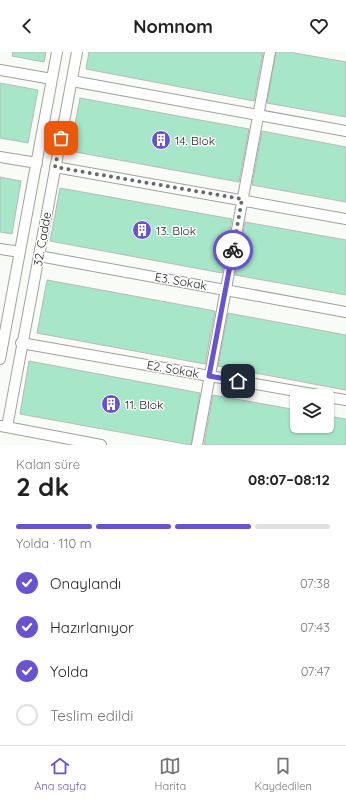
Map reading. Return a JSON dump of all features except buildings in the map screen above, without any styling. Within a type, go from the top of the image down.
[{"type":"street","name":"32. Cadde","points":[[0,359],[2,339],[20,252],[57,52]]},
{"type":"street","name":"32. Cadde","points":[[3,426],[39,256],[77,52]]},
{"type":"street","points":[[196,445],[270,52]]},
{"type":"street","points":[[0,70],[52,80]]},
{"type":"street","points":[[72,81],[346,131]]},
{"type":"street","points":[[0,157],[37,163]]},
{"type":"street","points":[[55,167],[242,199],[346,219]]},
{"type":"street","points":[[0,249],[20,252]]},
{"type":"street","name":"E3. Sokak","points":[[39,256],[346,312]]},
{"type":"street","name":"E2. Sokak","points":[[21,343],[290,390]]},
{"type":"street","points":[[334,398],[346,400]]},
{"type":"street","points":[[3,426],[101,445]]},
{"type":"way so far","points":[[61,138],[55,167],[242,199],[233,250]]},
{"type":"place","name":"14. Blok","points":[[161,140]]},
{"type":"place","name":"13. Blok","points":[[142,230]]},
{"type":"place","name":"11. Blok","points":[[111,404]]},
{"type":"route","points":[[233,250],[209,376],[238,381]]}]
